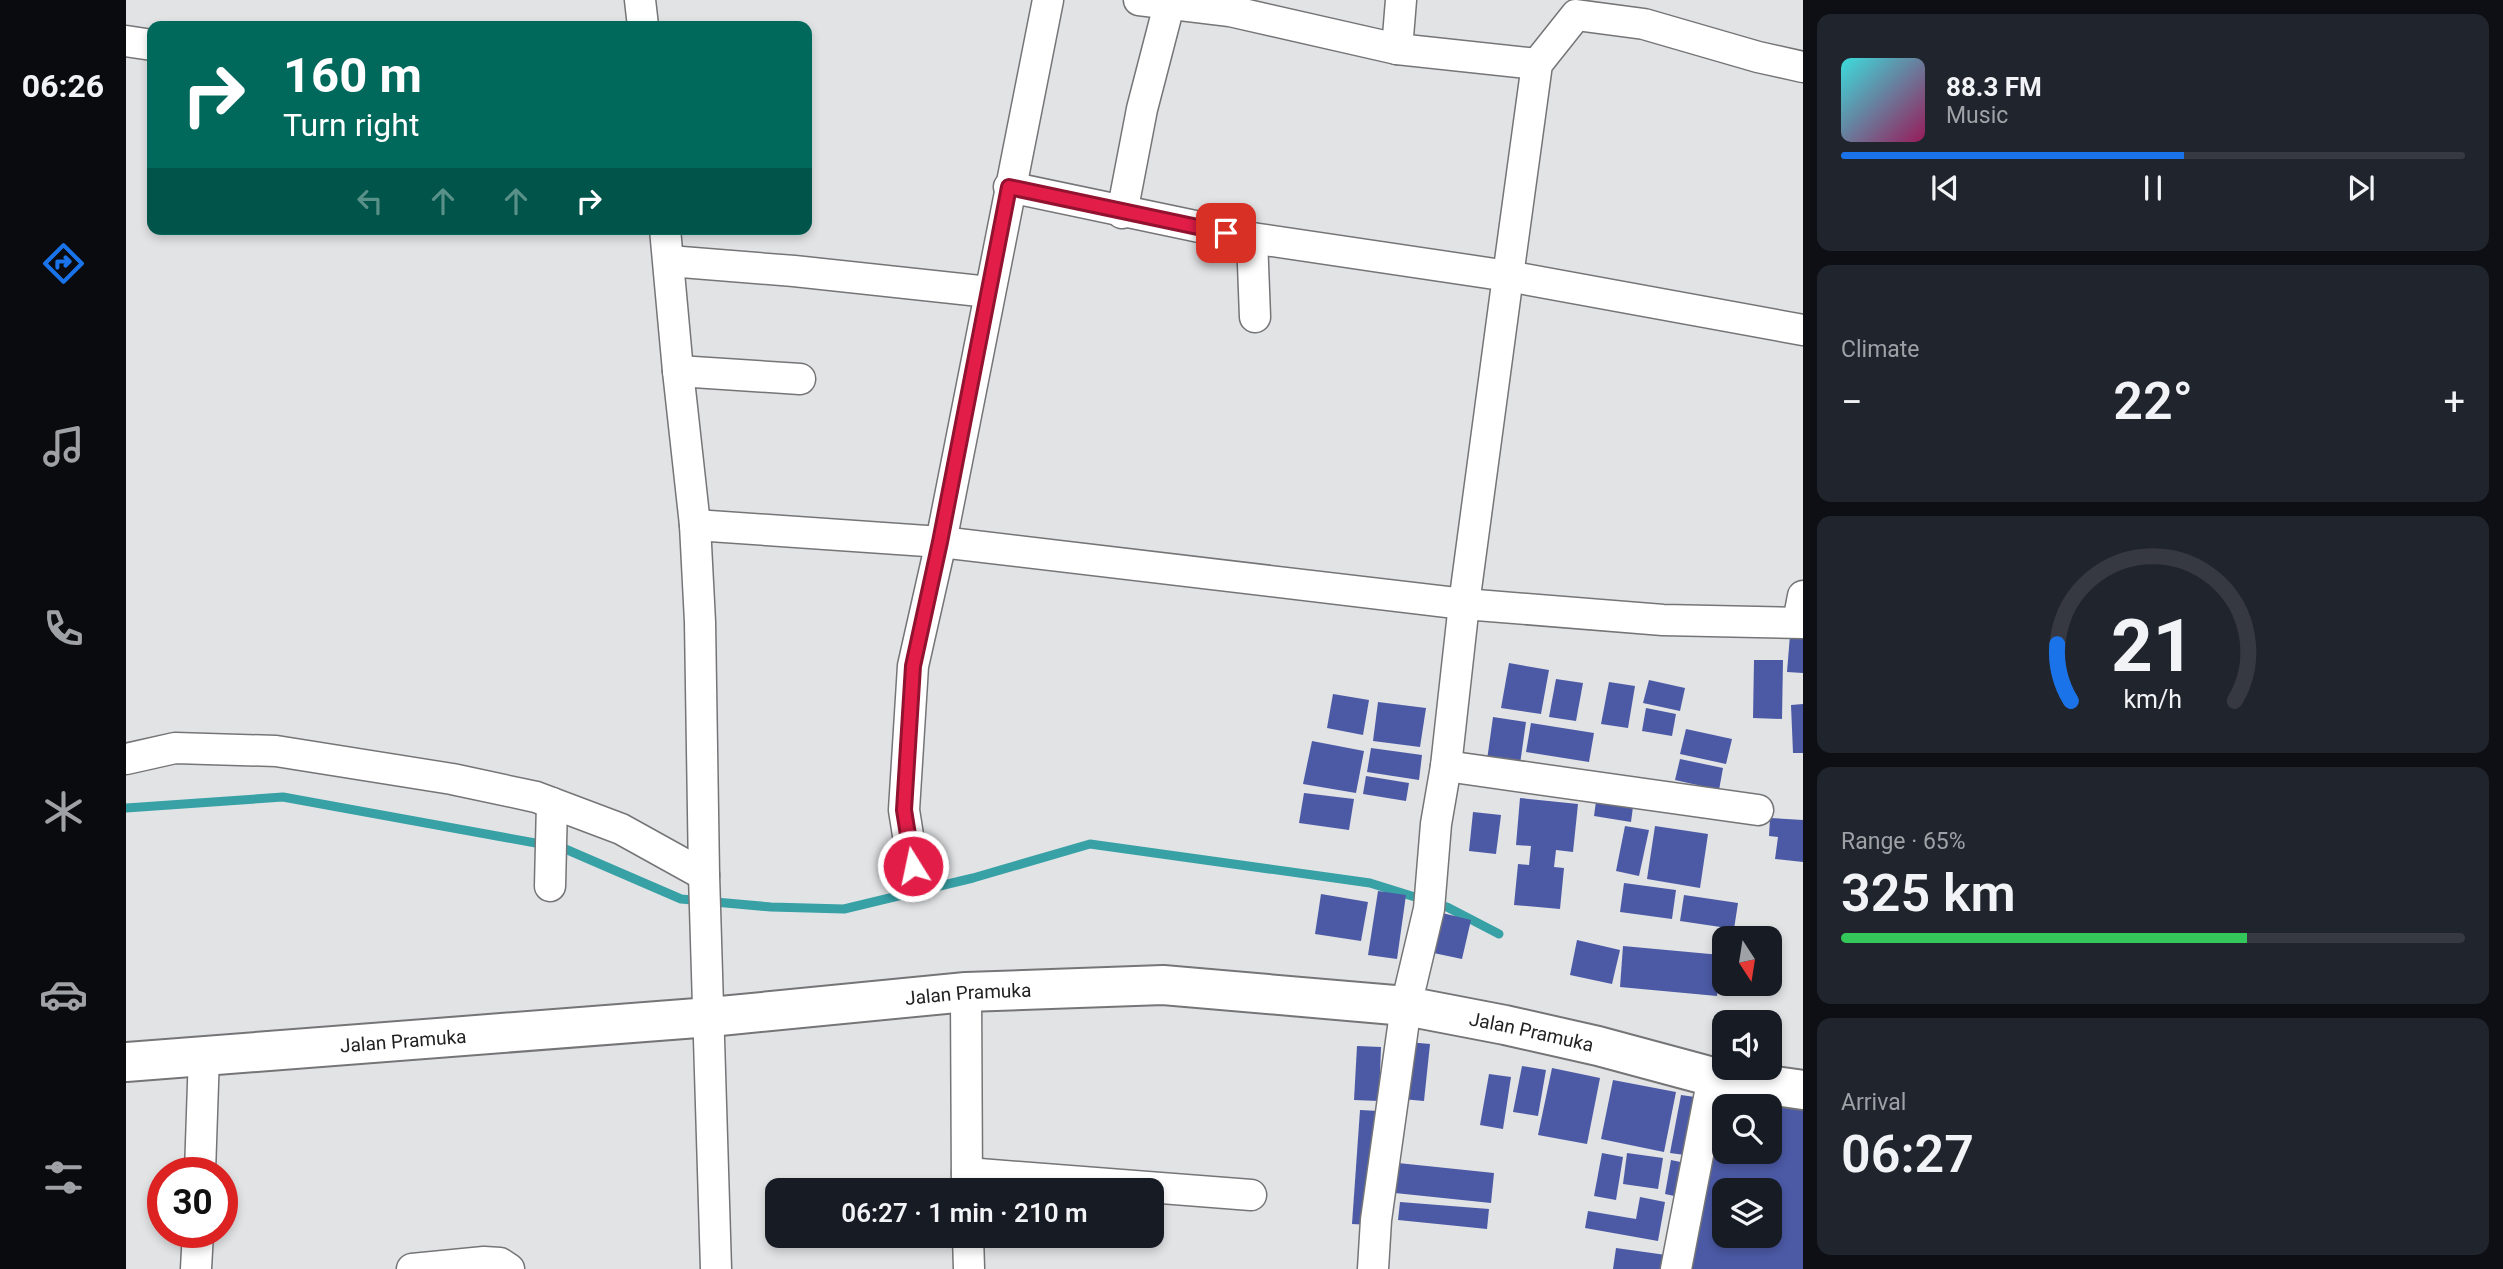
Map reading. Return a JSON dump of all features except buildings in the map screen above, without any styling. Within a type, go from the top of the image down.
[{"type":"main road","name":"Jalan Pramuka","points":[[126,1062],[710,1017],[967,992],[1163,985],[1406,1006],[1598,1046],[1712,1077]]},
{"type":"main road","name":"Jalan Pramuka","points":[[1734,1080],[1803,1090]]},
{"type":"street","points":[[640,0],[642,21]]},
{"type":"street","points":[[913,866],[904,810],[913,666],[1048,0]]},
{"type":"street","points":[[1139,0],[1169,5],[1231,6],[1397,49],[1537,64]]},
{"type":"street","points":[[1397,49],[1401,0]]},
{"type":"street","points":[[1122,213],[1142,109],[1169,5]]},
{"type":"street","points":[[1373,1269],[1376,1220],[1406,1006],[1429,909],[1436,824],[1446,766],[1464,604],[1537,64],[1577,8],[1803,67]]},
{"type":"street","points":[[126,41],[147,44]]},
{"type":"street","points":[[1009,187],[1122,213],[1252,238],[1508,276],[1803,330]]},
{"type":"street","points":[[666,235],[695,524],[700,622],[716,1269]]},
{"type":"street","points":[[1252,238],[1255,317]]},
{"type":"street","points":[[669,261],[989,292]]},
{"type":"street","points":[[678,371],[800,379]]},
{"type":"street","points":[[695,524],[940,542],[1464,604],[1663,620],[1801,614]]},
{"type":"street","points":[[126,759],[175,748],[276,751],[452,779],[536,797],[621,829],[705,892]]},
{"type":"street","points":[[1446,766],[1758,810]]},
{"type":"street","points":[[550,886],[552,803]]},
{"type":"street","points":[[967,992],[967,1178]]},
{"type":"street","points":[[201,1157],[204,1055]]},
{"type":"street","points":[[1676,1269],[1712,1080]]},
{"type":"street","points":[[1164,1191],[1251,1195]]},
{"type":"street","points":[[196,1269],[197,1248]]},
{"type":"street","points":[[968,1248],[969,1269]]},
{"type":"street","points":[[412,1269],[484,1262],[500,1263],[509,1269]]},
{"type":"waterway","points":[[126,808],[283,797],[563,848],[681,899],[771,907],[844,909],[973,878],[1090,844],[1370,883],[1447,907],[1499,934]]},
{"type":"route","points":[[913,866],[904,810],[913,666],[940,542],[1009,187],[1226,233]]}]
